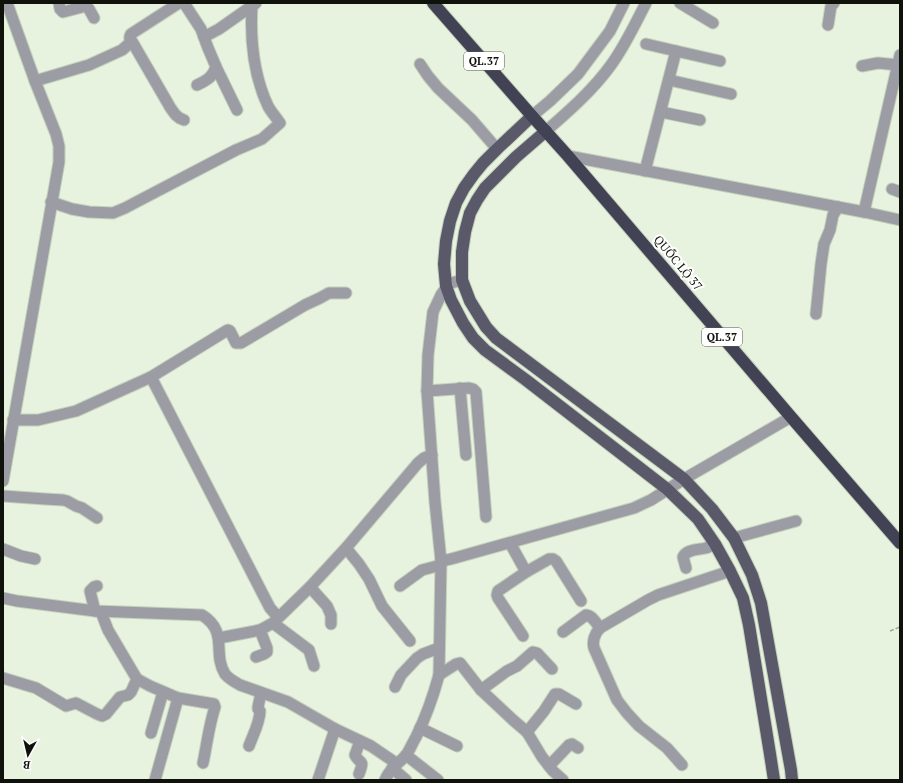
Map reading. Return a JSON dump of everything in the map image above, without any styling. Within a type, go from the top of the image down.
[{"type":"highway","name":"QUỐC LỘ 37","points":[[433,3],[568,156],[900,543]]},
{"type":"main road","points":[[534,118],[497,149],[483,163],[464,188],[456,203],[450,221],[444,264],[455,283],[470,301],[486,327],[496,338],[684,479],[712,509],[734,538],[752,575],[762,603],[792,780]]},
{"type":"main road","points":[[545,130],[493,179],[485,188],[470,212],[455,283],[463,323],[473,338],[485,350],[667,489],[698,519],[715,544],[743,598],[749,625],[774,780]]},
{"type":"street","points":[[3,481],[59,162],[59,146],[56,134],[7,3]]},
{"type":"street","points":[[59,3],[60,9],[63,12],[86,6],[94,18]]},
{"type":"street","points":[[36,81],[89,65],[122,50],[130,44],[131,34],[179,3]]},
{"type":"street","points":[[184,3],[201,29],[216,67],[237,110]]},
{"type":"street","points":[[534,118],[578,74],[610,31],[624,3]]},
{"type":"street","points":[[545,130],[568,112],[608,70],[623,47],[646,3]]},
{"type":"street","points":[[680,3],[713,23]]},
{"type":"street","points":[[828,25],[834,3]]},
{"type":"street","points":[[52,202],[89,212],[113,213],[236,150],[262,139],[280,123],[268,107],[256,75],[251,41],[254,4]]},
{"type":"street","points":[[204,37],[219,29],[254,4]]},
{"type":"street","points":[[130,38],[170,107],[176,116],[184,120]]},
{"type":"street","points":[[646,44],[720,61]]},
{"type":"street","points":[[645,171],[676,51]]},
{"type":"street","points":[[862,66],[878,63],[899,65],[864,212]]},
{"type":"street","points":[[420,64],[438,88],[472,120],[497,149]]},
{"type":"street","points":[[197,85],[210,78],[216,67]]},
{"type":"street","points":[[669,80],[731,94]]},
{"type":"street","points":[[661,112],[700,120]]},
{"type":"street","points":[[568,156],[900,220]]},
{"type":"street","points":[[816,314],[824,244],[830,230],[833,215],[838,207]]},
{"type":"street","points":[[386,780],[389,771],[406,755],[420,728],[434,693],[439,675],[441,563],[427,391],[428,355],[433,312],[441,295],[455,283]]},
{"type":"street","points":[[13,420],[38,420],[76,411],[151,377],[228,330],[236,343],[242,343],[304,305],[330,293],[346,294]]},
{"type":"street","points":[[151,377],[275,620],[309,650],[314,666]]},
{"type":"street","points":[[460,388],[466,454]]},
{"type":"street","points":[[427,391],[469,388],[476,392],[486,517]]},
{"type":"street","points":[[400,586],[422,570],[451,559],[634,508],[651,500],[667,489],[791,417]]},
{"type":"street","points":[[219,638],[260,630],[275,620],[310,587],[346,548],[418,463],[424,458],[432,455]]},
{"type":"street","points":[[3,496],[67,500],[98,518]]},
{"type":"street","points":[[734,538],[796,521]]},
{"type":"street","points":[[510,543],[526,572]]},
{"type":"street","points":[[686,568],[683,557],[685,554],[715,544]]},
{"type":"street","points":[[346,548],[369,579],[382,606],[410,641]]},
{"type":"street","points":[[3,549],[21,556],[35,559]]},
{"type":"street","points":[[523,636],[497,595],[498,591],[526,572],[549,559],[553,559],[556,561],[581,601]]},
{"type":"street","points":[[682,765],[667,748],[639,726],[617,700],[593,644],[597,631],[600,628],[648,600],[658,595],[730,571]]},
{"type":"street","points":[[97,586],[90,591],[98,612],[137,679],[178,698],[214,704],[215,706],[203,763]]},
{"type":"street","points":[[310,587],[328,606],[331,614],[331,624]]},
{"type":"street","points":[[3,598],[98,612],[202,615],[208,619],[216,630],[219,638],[222,667],[228,677],[240,686],[282,699],[335,729],[378,750],[406,780]]},
{"type":"street","points":[[563,632],[586,615],[593,618],[600,628]]},
{"type":"street","points":[[256,657],[267,652],[267,648],[260,630]]},
{"type":"street","points":[[395,687],[401,675],[417,658],[439,648]]},
{"type":"street","points":[[481,690],[507,671],[517,666],[533,652],[537,653],[552,669]]},
{"type":"street","points":[[439,675],[460,663],[481,690],[501,710],[527,732],[542,757],[563,780]]},
{"type":"street","points":[[3,678],[36,688],[66,706],[76,703],[102,716],[106,714],[120,697],[128,695],[131,692],[137,679]]},
{"type":"street","points":[[151,733],[163,692]]},
{"type":"street","points":[[249,746],[260,715],[260,710],[258,707],[261,693]]},
{"type":"street","points":[[527,732],[544,711],[555,694],[559,694],[576,704]]},
{"type":"street","points":[[155,780],[178,698]]},
{"type":"street","points":[[420,728],[457,746]]},
{"type":"street","points":[[318,780],[335,729]]},
{"type":"street","points":[[359,774],[362,764],[355,755],[360,741]]},
{"type":"street","points":[[549,766],[569,745],[572,744],[578,748]]},
{"type":"street","points":[[406,755],[436,779]]},
{"type":"path","points":[[890,631],[900,627]]}]
